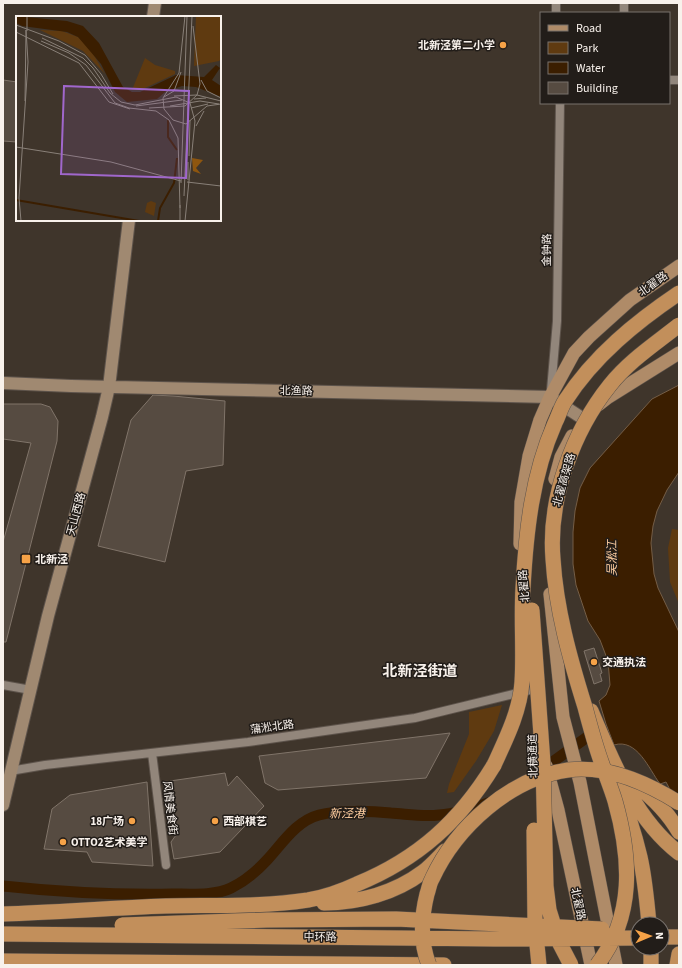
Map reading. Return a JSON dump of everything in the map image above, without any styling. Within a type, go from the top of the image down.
[{"type":"highway","points":[[3,914],[51,913],[120,908],[273,903],[309,900],[338,892],[377,876],[404,861],[447,826],[466,806],[482,785],[494,765],[514,718],[522,684],[522,589],[530,508],[538,471],[549,436],[565,401],[594,363],[623,335],[679,293]]},
{"type":"highway","name":"北翟高架路","points":[[575,675],[564,632],[552,558],[556,508],[562,479],[574,445],[588,415],[611,384],[639,356],[679,325]]},
{"type":"highway","points":[[526,547],[542,763],[546,886],[549,910],[559,942],[571,965]]},
{"type":"highway","name":"北横通道","points":[[526,547],[534,773],[535,925],[539,965]]},
{"type":"highway","points":[[575,675],[609,752],[632,798],[654,830],[679,853]]},
{"type":"highway","points":[[575,675],[619,790],[640,857],[648,916]]},
{"type":"highway","points":[[575,675],[601,763],[615,801],[623,838],[627,867],[626,899],[619,926],[605,955],[592,963]]},
{"type":"highway","points":[[273,903],[327,904],[357,900],[383,894],[402,886],[424,872],[489,807],[506,794],[530,780],[548,774],[569,770],[592,769],[615,774],[667,796],[679,803]]},
{"type":"highway","points":[[628,779],[649,795],[665,812],[679,832]]},
{"type":"highway","points":[[429,965],[425,953],[422,930],[425,901],[431,880],[447,853],[465,830]]},
{"type":"highway","points":[[42,928],[268,920],[396,919],[595,928],[630,935]]},
{"type":"highway","name":"中环路","points":[[3,934],[495,939],[630,937]]},
{"type":"highway","points":[[677,965],[679,954]]},
{"type":"highway","points":[[3,961],[444,965]]},
{"type":"main road","points":[[153,16],[155,3]]},
{"type":"main road","name":"天山西路","points":[[3,805],[48,616],[109,387],[129,221]]},
{"type":"main road","name":"北翟路","points":[[592,963],[558,810],[538,734],[520,547],[521,502],[529,456],[540,420],[550,397],[574,354],[589,337],[630,300],[679,266]]},
{"type":"main road","points":[[615,961],[580,782],[563,717],[546,553],[555,482],[561,457],[582,418],[607,398],[679,353]]},
{"type":"main road","name":"北渔路","points":[[3,382],[71,386],[550,397]]},
{"type":"main road","points":[[550,397],[582,418]]},
{"type":"main road","points":[[3,928],[42,928]]},
{"type":"street","name":"金钟路","points":[[550,397],[557,321],[560,104]]},
{"type":"street","points":[[3,685],[31,690]]},
{"type":"street","name":"蒲淞北路","points":[[10,771],[45,765],[248,742],[415,718],[534,689]]},
{"type":"street","name":"风情美食街","points":[[152,753],[166,865]]},
{"type":"green space","points":[[672,529],[679,530],[679,604],[670,582],[668,548]]},
{"type":"green space","points":[[502,705],[494,731],[476,761],[454,792],[447,793],[449,784],[469,734],[469,712]]},
{"type":"water","name":"吴淞江","points":[[679,385],[679,472],[667,490],[657,511],[651,543],[654,574],[658,588],[679,632],[679,807],[666,782],[660,784],[647,763],[636,750],[622,744],[614,745],[599,701],[606,695],[610,685],[608,661],[600,640],[588,621],[576,585],[573,564],[573,532],[575,511],[580,488],[590,468],[652,399]]},
{"type":"building","points":[[3,80],[16,82],[16,142],[3,141]]},
{"type":"building","points":[[153,395],[225,401],[223,465],[186,471],[165,562],[98,546],[131,420]]},
{"type":"building","points":[[3,404],[41,404],[50,407],[58,421],[57,441],[6,642],[3,642],[3,542],[31,443],[3,439]]},
{"type":"building","points":[[594,648],[602,673],[600,674],[602,681],[594,684],[584,651]]},
{"type":"building","points":[[450,733],[426,778],[278,790],[265,783],[259,756]]},
{"type":"building","points":[[225,773],[228,786],[237,776],[264,806],[220,852],[174,859],[171,842],[176,835],[170,781]]},
{"type":"building","points":[[147,782],[153,866],[92,862],[87,852],[44,849],[52,809],[70,795]]},
{"type":"waterway","name":"新泾港","points":[[540,771],[597,730]]},
{"type":"waterway","name":"新泾港","points":[[3,886],[45,890],[129,894],[194,894],[225,891],[250,876],[303,822],[319,815],[335,812],[355,811],[433,816],[459,812],[491,802]]},
{"type":"place","name":"北新泾第二小学","points":[[503,45]]},
{"type":"place","name":"北新泾","points":[[26,559]]},
{"type":"place","name":"交通执法","points":[[594,662]]},
{"type":"place","name":"18广场","points":[[132,821]]},
{"type":"place","name":"西部棋艺","points":[[215,821]]},
{"type":"place","name":"OTTO2艺术美学","points":[[63,842]]},
{"type":"district","name":"北新泾街道","points":[[420,671]]}]
